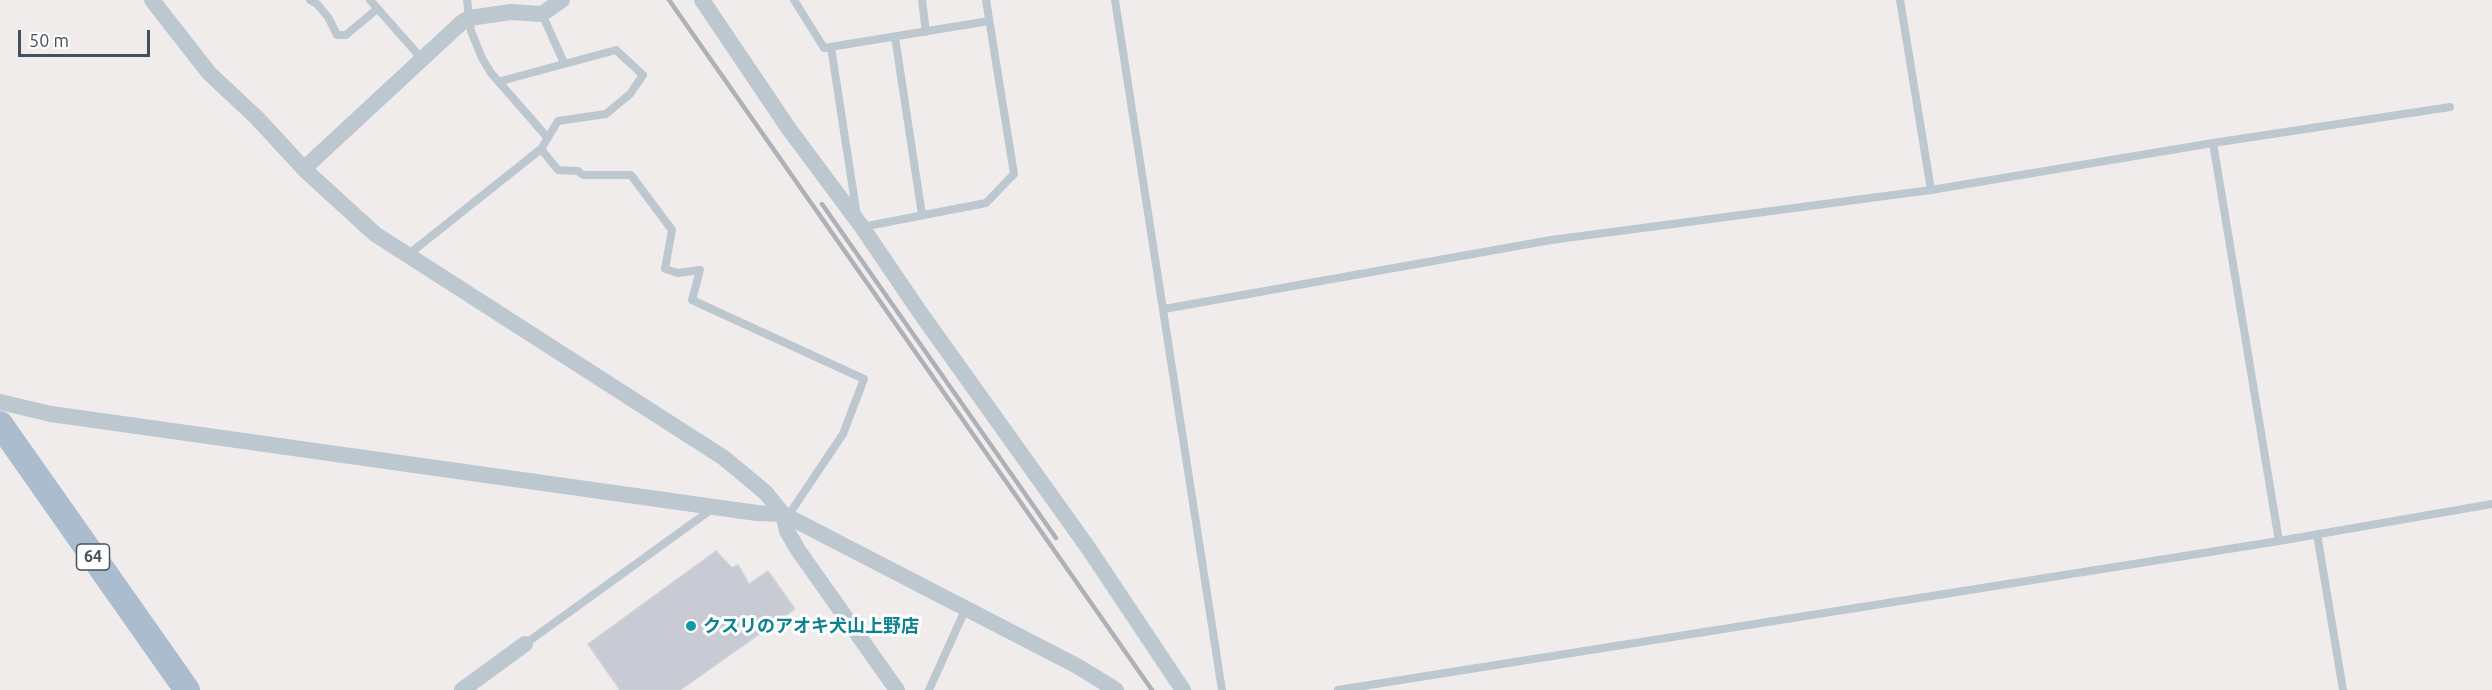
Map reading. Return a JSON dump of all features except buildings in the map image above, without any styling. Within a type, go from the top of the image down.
[{"type":"main road","name":"64","points":[[0,424],[187,690]]},
{"type":"street","points":[[152,0],[209,73],[257,118],[306,171],[375,234],[724,458],[766,493],[783,514],[787,531],[798,550],[897,690]]},
{"type":"street","points":[[306,171],[310,163],[469,18],[511,12],[542,14],[562,0]]},
{"type":"street","points":[[702,0],[789,129],[860,225],[925,321],[1089,549],[1183,690]]},
{"type":"street","points":[[0,402],[51,414],[783,514],[1079,667],[1116,690]]},
{"type":"street","points":[[462,690],[525,644]]},
{"type":"lane","points":[[310,0],[317,3],[328,17],[337,35],[346,35],[377,9]]},
{"type":"lane","points":[[370,0],[422,59]]},
{"type":"lane","points":[[467,0],[469,18],[482,58],[491,73],[501,81],[547,137]]},
{"type":"lane","points":[[794,0],[824,48],[989,21]]},
{"type":"lane","points":[[922,0],[926,32]]},
{"type":"lane","points":[[831,47],[860,225],[986,203],[1014,174],[986,0]]},
{"type":"lane","points":[[1115,0],[1222,690]]},
{"type":"lane","points":[[1900,0],[1930,190]]},
{"type":"lane","points":[[542,14],[564,63]]},
{"type":"lane","points":[[895,37],[922,216]]},
{"type":"lane","points":[[409,254],[541,149],[558,121],[606,114],[630,94],[642,75],[616,50],[501,81]]},
{"type":"lane","points":[[1164,309],[1551,240],[1930,190],[2213,143],[2450,107]]},
{"type":"lane","points":[[2213,143],[2279,541]]},
{"type":"lane","points":[[541,149],[558,170],[578,171],[582,175],[631,176],[672,230],[665,269],[678,273],[700,270],[692,300],[864,379],[843,434],[790,513],[783,514]]},
{"type":"lane","points":[[1338,690],[2279,541],[2492,504]]},
{"type":"lane","points":[[525,644],[716,506]]},
{"type":"lane","points":[[2317,534],[2343,690]]},
{"type":"lane","points":[[929,690],[966,609]]},
{"type":"railway","points":[[669,0],[1152,690]]},
{"type":"railway","points":[[822,204],[1056,538]]},
{"type":"place","name":"クスリのアオキ犬山上野店","points":[[691,626]]}]
